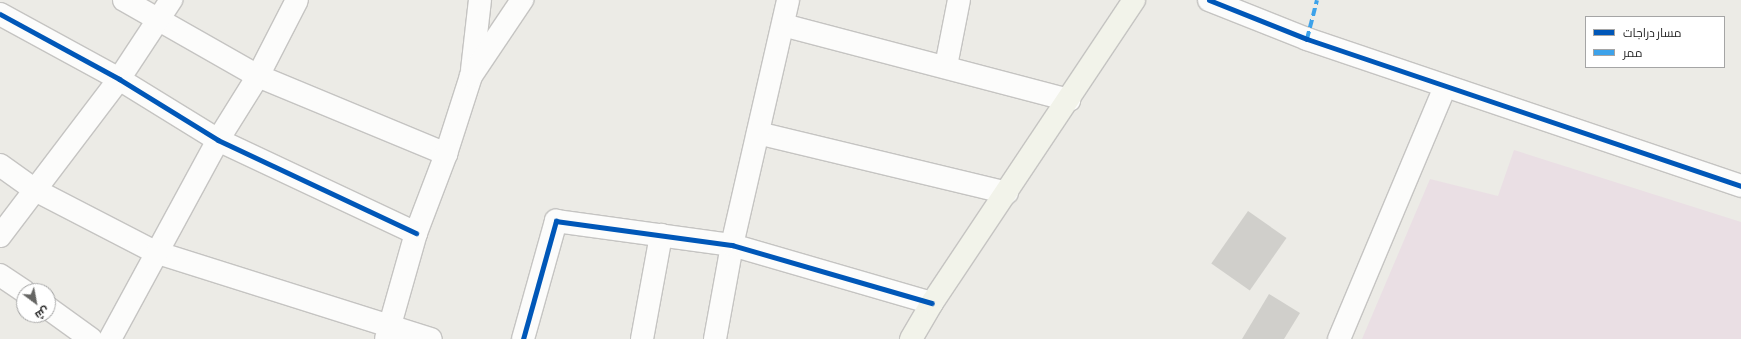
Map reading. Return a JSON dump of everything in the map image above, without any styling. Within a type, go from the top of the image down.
[{"type":"street","points":[[0,8],[6,0]]},
{"type":"street","points":[[124,0],[258,76],[446,154]]},
{"type":"street","points":[[0,236],[119,79],[171,0]]},
{"type":"street","points":[[110,339],[155,252],[218,140],[258,76],[297,0]]},
{"type":"street","points":[[388,333],[416,233],[446,154],[471,76],[480,0]]},
{"type":"street","points":[[471,76],[522,0]]},
{"type":"street","points":[[715,339],[732,245],[788,0]]},
{"type":"street","points":[[946,66],[959,0]]},
{"type":"street","points":[[911,339],[932,303],[1069,100],[1134,0]]},
{"type":"street","points":[[1209,0],[1307,40],[1741,186]]},
{"type":"street","points":[[0,14],[119,79],[218,140],[416,233]]},
{"type":"street","points":[[783,25],[946,66],[1069,100]]},
{"type":"street","points":[[1339,339],[1445,87]]},
{"type":"street","points":[[758,133],[1007,193]]},
{"type":"street","points":[[0,165],[35,190],[155,252],[388,333],[431,339]]},
{"type":"street","points":[[523,339],[556,221],[732,245],[932,303]]},
{"type":"street","points":[[642,339],[661,235]]},
{"type":"street","points":[[0,274],[16,286]]},
{"type":"street","points":[[56,314],[91,339]]},
{"type":"shaded area","points":[[1514,150],[1741,222],[1741,339],[1362,339],[1430,179],[1498,196]]},
{"type":"building","points":[[1248,211],[1287,238],[1250,290],[1211,263]]},
{"type":"building","points":[[1269,294],[1300,313],[1284,339],[1242,339]]},
{"type":"marked path","points":[[1307,39],[1317,0]]},
{"type":"cycle path","points":[[1209,0],[1307,39],[1741,186]]},
{"type":"cycle path","points":[[0,14],[119,79],[218,140],[416,233]]},
{"type":"cycle path","points":[[523,339],[556,221],[732,245],[932,303]]}]
